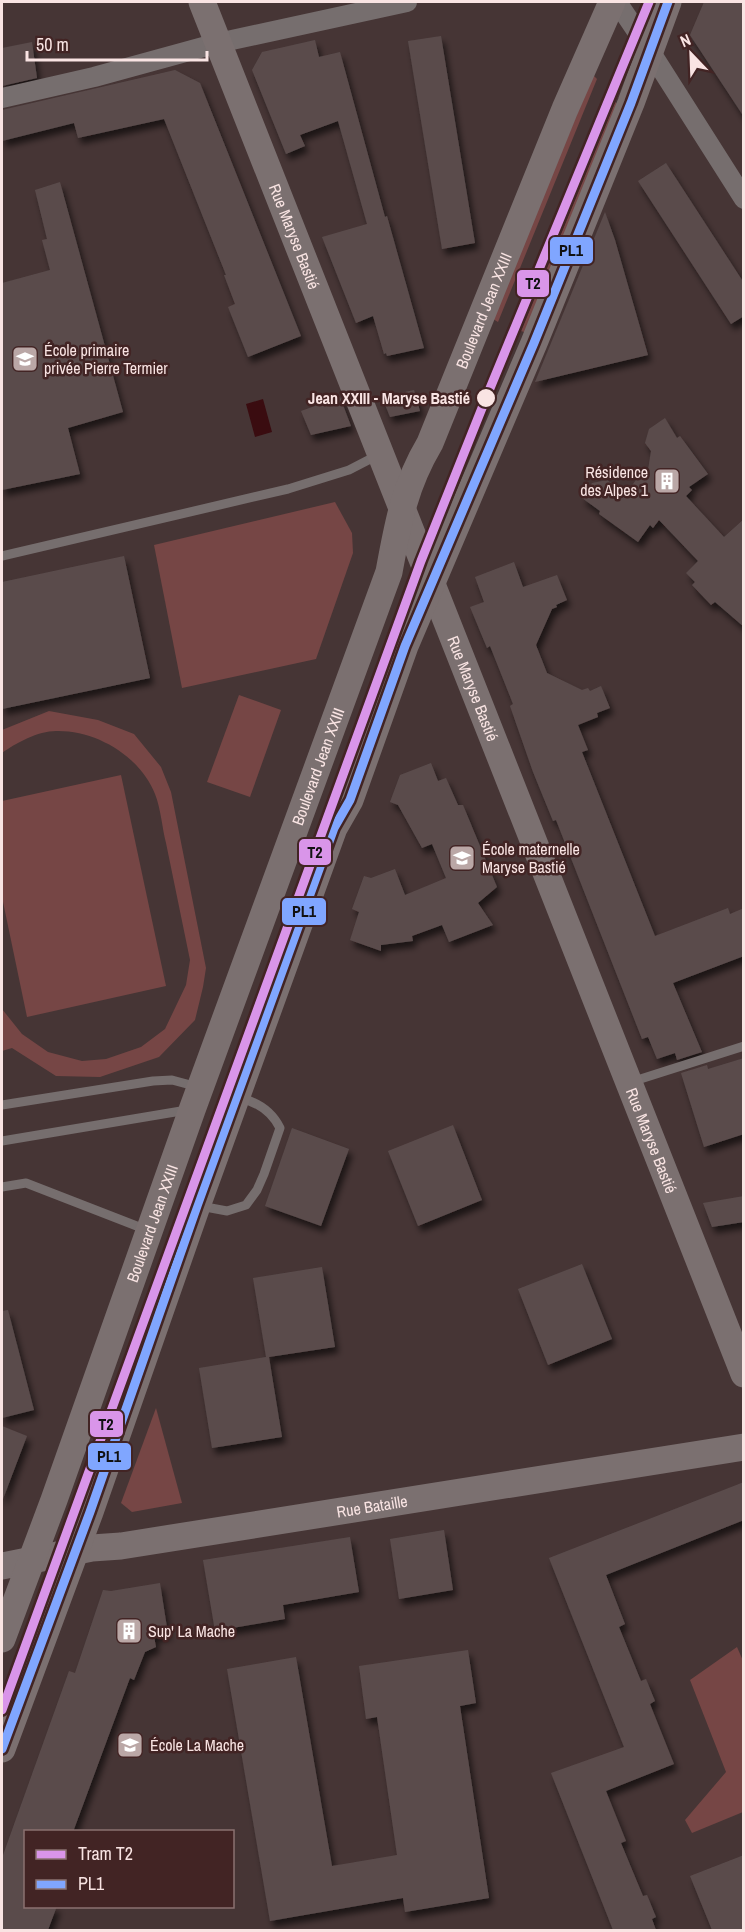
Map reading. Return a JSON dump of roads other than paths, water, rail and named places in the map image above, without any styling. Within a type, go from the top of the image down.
[{"type":"main road","name":"Rue Maryse Bastié","points":[[202,2],[744,1374]]},
{"type":"main road","name":"Boulevard Jean XXIII","points":[[2,1639],[389,572],[402,506],[416,467],[430,443],[565,110],[614,2]]},
{"type":"main road","points":[[2,1749],[75,1553],[197,1206],[334,828],[350,800],[405,646],[632,103],[668,2]]},
{"type":"main road","name":"Rue Bataille","points":[[2,1566],[92,1548],[149,1541],[744,1447]]},
{"type":"street","points":[[2,98],[94,77],[219,43],[407,2]]},
{"type":"street","points":[[614,2],[650,51],[744,198]]},
{"type":"lane","points":[[2,556],[288,489],[349,470],[381,453]]},
{"type":"lane","points":[[629,1083],[744,1046]]},
{"type":"lane","points":[[2,1105],[171,1080],[185,1082],[196,1099],[2,1141]]},
{"type":"lane","points":[[197,1206],[227,1211],[246,1206],[264,1174],[280,1128],[276,1119],[265,1109],[252,1101],[237,1097]]},
{"type":"lane","points":[[2,1186],[26,1183],[149,1231]]},
{"type":"tram line","name":"T2","points":[[2,1710],[421,561],[649,2]]},
{"type":"place","name":"École primaire privée Pierre Termier","points":[[25,359]]},
{"type":"place","name":"Jean XXIII - Maryse Bastié","points":[[486,398]]},
{"type":"place","name":"Résidence des Alpes 1","points":[[667,481]]},
{"type":"place","name":"École maternelle Maryse Bastié","points":[[462,858]]},
{"type":"place","name":"Sup' La Mache","points":[[129,1631]]},
{"type":"place","name":"École La Mache","points":[[130,1745]]}]
